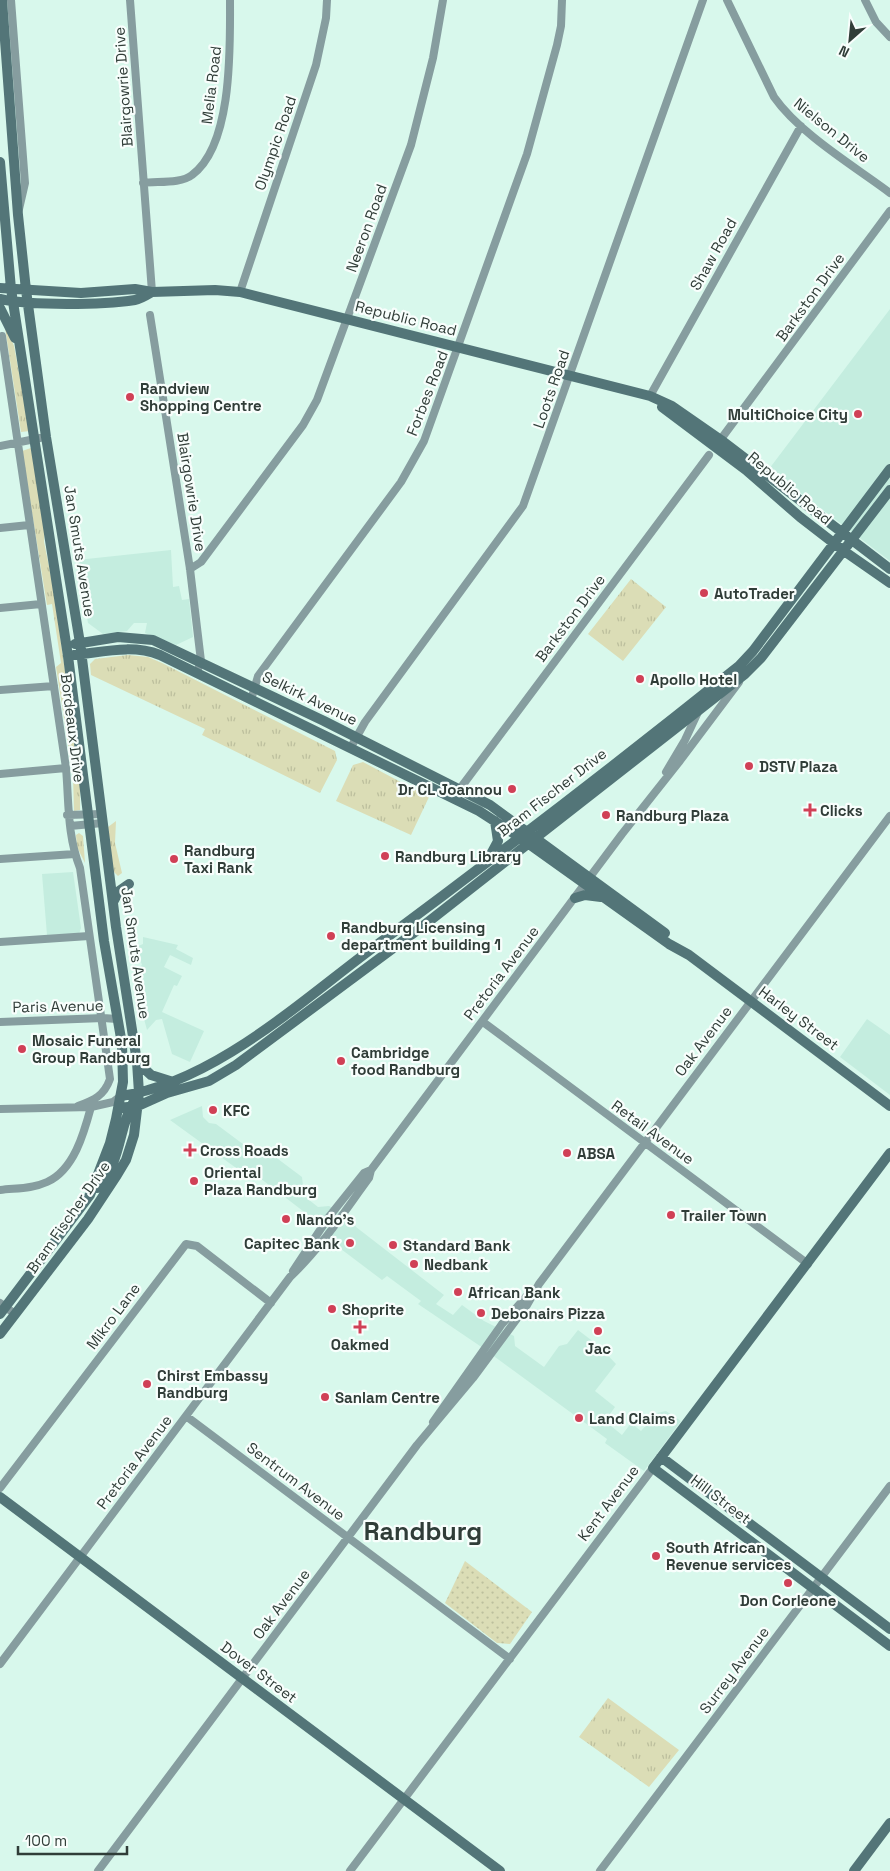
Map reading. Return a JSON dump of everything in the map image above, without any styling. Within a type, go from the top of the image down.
[{"type":"main road","name":"Jan Smuts Avenue","points":[[2,0],[18,215],[26,290],[46,437],[80,643],[113,902],[137,1062],[139,1093],[135,1106]]},
{"type":"main road","name":"Jan Smuts Avenue","points":[[0,162],[13,302],[68,651],[88,825],[122,1044],[124,1066],[118,1108]]},
{"type":"main road","points":[[0,266],[8,257]]},
{"type":"main road","name":"Republic Road","points":[[0,288],[81,293],[135,289],[152,292],[215,290],[240,292],[349,318],[650,396],[833,543],[890,582]]},
{"type":"main road","name":"Republic Road","points":[[0,299],[13,302],[135,300],[152,292]]},
{"type":"main road","points":[[0,308],[7,318],[23,360]]},
{"type":"main road","name":"Republic Road","points":[[715,447],[842,532],[890,569]]},
{"type":"main road","name":"Bram Fischer Drive","points":[[2,1308],[90,1196],[110,1143],[118,1108],[135,1106],[167,1093],[209,1081],[236,1065],[423,926],[704,694],[753,651],[890,468]]},
{"type":"main road","name":"Bram Fischer Drive","points":[[531,837],[745,674],[761,658],[890,490]]},
{"type":"main road","name":"Selkirk Avenue","points":[[68,651],[80,643],[118,637],[145,638],[201,661],[460,788],[490,805],[531,837]]},
{"type":"main road","name":"Selkirk Avenue","points":[[68,651],[81,655],[118,650],[147,650],[197,672],[454,798],[519,836],[531,837]]},
{"type":"main road","points":[[483,864],[498,841],[495,821]]},
{"type":"main road","name":"Bram Fischer Drive","points":[[121,1096],[139,1093],[171,1081],[228,1055],[519,836]]},
{"type":"main road","name":"Harley Street","points":[[531,837],[588,880],[673,939],[689,955]]},
{"type":"main road","name":"Harley Street","points":[[588,880],[604,898],[669,944],[689,955],[890,1106]]},
{"type":"main road","points":[[113,902],[119,891],[129,884]]},
{"type":"main road","points":[[575,898],[594,895],[604,898]]},
{"type":"main road","points":[[137,1062],[151,1074],[171,1081]]},
{"type":"main road","points":[[137,1122],[150,1106],[209,1081]]},
{"type":"main road","points":[[90,1196],[110,1170],[135,1106]]},
{"type":"main road","name":"Bram Fischer Drive","points":[[0,1334],[88,1219],[126,1160],[137,1122],[135,1106]]},
{"type":"main road","name":"Kent Avenue","points":[[653,1468],[890,1153]]},
{"type":"main road","name":"Hill Street","points":[[661,1457],[890,1629]]},
{"type":"main road","name":"Hill Street","points":[[653,1468],[890,1646]]},
{"type":"main road","name":"Dover Street","points":[[0,1497],[500,1871]]},
{"type":"main road","points":[[854,1871],[890,1823]]},
{"type":"street","points":[[12,0],[25,182],[18,215]]},
{"type":"street","name":"Blairgowrie Drive","points":[[130,0],[152,292]]},
{"type":"street","name":"Melia Road","points":[[143,183],[183,179],[192,176],[207,156],[218,135],[229,67],[230,0]]},
{"type":"street","name":"Olympic Road","points":[[240,292],[316,65],[326,18],[327,0]]},
{"type":"street","name":"Neeron Road","points":[[190,569],[201,562],[311,413],[349,318],[411,145],[434,58],[444,0]]},
{"type":"street","name":"Forbes Road","points":[[251,700],[258,676],[415,460],[431,425],[527,154],[557,45],[561,26],[562,0]]},
{"type":"street","name":"Loots Road","points":[[351,747],[356,737],[520,513],[532,484],[703,0]]},
{"type":"street","name":"Nielson Drive","points":[[728,0],[774,97],[801,126],[890,193]]},
{"type":"street","points":[[865,0],[876,22],[890,37]]},
{"type":"street","name":"Shaw Road","points":[[650,396],[801,126]]},
{"type":"street","name":"Barkston Drive","points":[[454,798],[890,211]]},
{"type":"street","name":"Blairgowrie Drive","points":[[150,315],[190,569],[201,661],[197,672]]},
{"type":"street","name":"Bordeaux Drive","points":[[2,336],[2,362],[17,443],[66,768],[67,815],[75,854],[80,868],[103,1018],[110,1079],[106,1090],[99,1097],[78,1106]]},
{"type":"street","points":[[0,446],[46,437]]},
{"type":"street","points":[[0,528],[29,525]]},
{"type":"street","points":[[0,608],[41,604]]},
{"type":"street","name":"Pretoria Avenue","points":[[0,1664],[271,1303],[328,1218],[364,1173],[371,1170],[653,793],[679,762],[745,674]]},
{"type":"street","points":[[0,690],[54,686]]},
{"type":"street","name":"Pretoria Avenue","points":[[653,793],[686,740],[704,694]]},
{"type":"street","points":[[0,774],[66,768]]},
{"type":"street","points":[[67,815],[88,814],[103,818]]},
{"type":"street","name":"Oak Avenue","points":[[98,1871],[431,1426],[447,1399],[515,1306],[539,1284],[890,816]]},
{"type":"street","points":[[70,826],[88,825],[103,818]]},
{"type":"street","points":[[0,859],[75,854]]},
{"type":"street","points":[[0,942],[89,936]]},
{"type":"street","name":"Paris Avenue","points":[[0,1022],[103,1018],[117,1020]]},
{"type":"street","name":"Retail Avenue","points":[[482,1022],[808,1264]]},
{"type":"street","points":[[0,1109],[91,1107],[104,1105],[121,1096]]},
{"type":"street","points":[[104,1105],[118,1108]]},
{"type":"street","points":[[0,1190],[29,1188],[46,1183],[58,1175],[67,1165],[84,1131],[91,1107]]},
{"type":"street","name":"Mikro Lane","points":[[0,1488],[186,1244],[197,1246],[271,1303]]},
{"type":"street","points":[[2,1308],[15,1314]]},
{"type":"street","name":"Sentrum Avenue","points":[[186,1416],[510,1659]]},
{"type":"street","name":"Kent Avenue","points":[[350,1871],[653,1468]]},
{"type":"street","name":"Surrey Avenue","points":[[600,1871],[890,1486]]},
{"type":"shaded area","points":[[890,309],[890,561],[769,469]]},
{"type":"shaded area","points":[[171,550],[173,587],[179,586],[182,600],[189,599],[193,637],[176,645],[145,633],[147,623],[134,623],[127,631],[103,634],[88,623],[77,560]]},
{"type":"shaded area","points":[[73,872],[81,928],[79,934],[47,935],[42,874]]},
{"type":"shaded area","points":[[143,937],[178,945],[176,949],[193,958],[191,965],[170,955],[164,967],[182,976],[177,986],[174,985],[162,1012],[204,1031],[190,1062],[172,1054],[162,1019],[156,1020],[147,1030],[144,1019],[148,1017],[144,1001],[147,1000],[143,992],[145,991],[140,976],[143,974],[139,967],[142,965],[136,947],[143,944]]},
{"type":"shaded area","points":[[867,1019],[890,1035],[890,1095],[840,1057]]},
{"type":"shaded area","points":[[202,1106],[203,1117],[209,1123],[216,1124],[259,1156],[261,1154],[266,1158],[274,1156],[302,1177],[304,1196],[318,1207],[329,1206],[351,1218],[356,1227],[444,1295],[436,1304],[453,1315],[462,1305],[484,1321],[514,1336],[515,1346],[544,1367],[559,1346],[567,1344],[578,1330],[599,1346],[616,1364],[595,1391],[615,1407],[605,1421],[622,1435],[631,1423],[641,1431],[657,1413],[666,1411],[681,1421],[644,1471],[605,1443],[607,1439],[480,1346],[418,1304],[421,1301],[387,1276],[382,1280],[337,1246],[316,1221],[247,1168],[243,1173],[170,1120]]},
{"type":"green space","points":[[4,321],[14,346],[30,431],[21,432]]},
{"type":"green space","points":[[31,448],[45,526],[44,542],[52,581],[80,774],[80,810],[74,811],[73,776],[56,667],[61,663],[52,604],[47,605],[22,451]]},
{"type":"green space","points":[[631,579],[666,607],[623,661],[588,634]]},
{"type":"green space","points":[[128,655],[148,657],[162,663],[335,751],[337,760],[320,793],[202,735],[205,729],[91,675],[90,664],[95,659]]},
{"type":"green space","points":[[363,762],[429,797],[411,835],[336,801],[353,765]]},
{"type":"green space","points":[[116,821],[115,843],[122,873],[118,876],[113,871],[108,827]]},
{"type":"green space","points":[[79,833],[83,836],[85,863],[77,847],[76,835]]},
{"type":"green space","points":[[465,1561],[532,1612],[510,1644],[497,1643],[445,1603]]},
{"type":"green space","points":[[608,1698],[679,1750],[649,1787],[579,1737]]},
{"type":"place","name":"Randview Shopping Centre","points":[[130,397]]},
{"type":"place","name":"MultiChoice City","points":[[858,414]]},
{"type":"place","name":"AutoTrader","points":[[704,593]]},
{"type":"place","name":"Apollo Hotel","points":[[640,679]]},
{"type":"place","name":"DSTV Plaza","points":[[749,766]]},
{"type":"place","name":"Dr CL Joannou","points":[[512,789]]},
{"type":"place","name":"Clicks","points":[[810,810]]},
{"type":"place","name":"Randburg Plaza","points":[[606,815]]},
{"type":"place","name":"Randburg Library","points":[[385,856]]},
{"type":"place","name":"Randburg Taxi Rank","points":[[174,859]]},
{"type":"place","name":"Randburg Licensing department building 1","points":[[331,936]]},
{"type":"place","name":"Mosaic Funeral Group Randburg","points":[[22,1049]]},
{"type":"place","name":"Cambridge food Randburg","points":[[341,1061]]},
{"type":"place","name":"KFC","points":[[213,1110]]},
{"type":"place","name":"Cross Roads","points":[[190,1150]]},
{"type":"place","name":"ABSA","points":[[567,1153]]},
{"type":"place","name":"Oriental Plaza Randburg","points":[[194,1181]]},
{"type":"place","name":"Trailer Town","points":[[671,1215]]},
{"type":"place","name":"Nando's","points":[[286,1219]]},
{"type":"place","name":"Capitec Bank","points":[[350,1243]]},
{"type":"place","name":"Standard Bank","points":[[393,1245]]},
{"type":"place","name":"Nedbank","points":[[414,1264]]},
{"type":"place","name":"African Bank","points":[[458,1292]]},
{"type":"place","name":"Shoprite","points":[[332,1309]]},
{"type":"place","name":"Debonairs Pizza","points":[[481,1313]]},
{"type":"place","name":"Oakmed","points":[[360,1327]]},
{"type":"place","name":"Jac","points":[[598,1331]]},
{"type":"place","name":"Chirst Embassy Randburg","points":[[147,1384]]},
{"type":"place","name":"Sanlam Centre","points":[[325,1397]]},
{"type":"place","name":"Land Claims","points":[[579,1418]]},
{"type":"place","name":"South African Revenue services","points":[[656,1556]]},
{"type":"place","name":"Don Corleone","points":[[788,1583]]},
{"type":"district","name":"Randburg","points":[[423,1531]]}]
